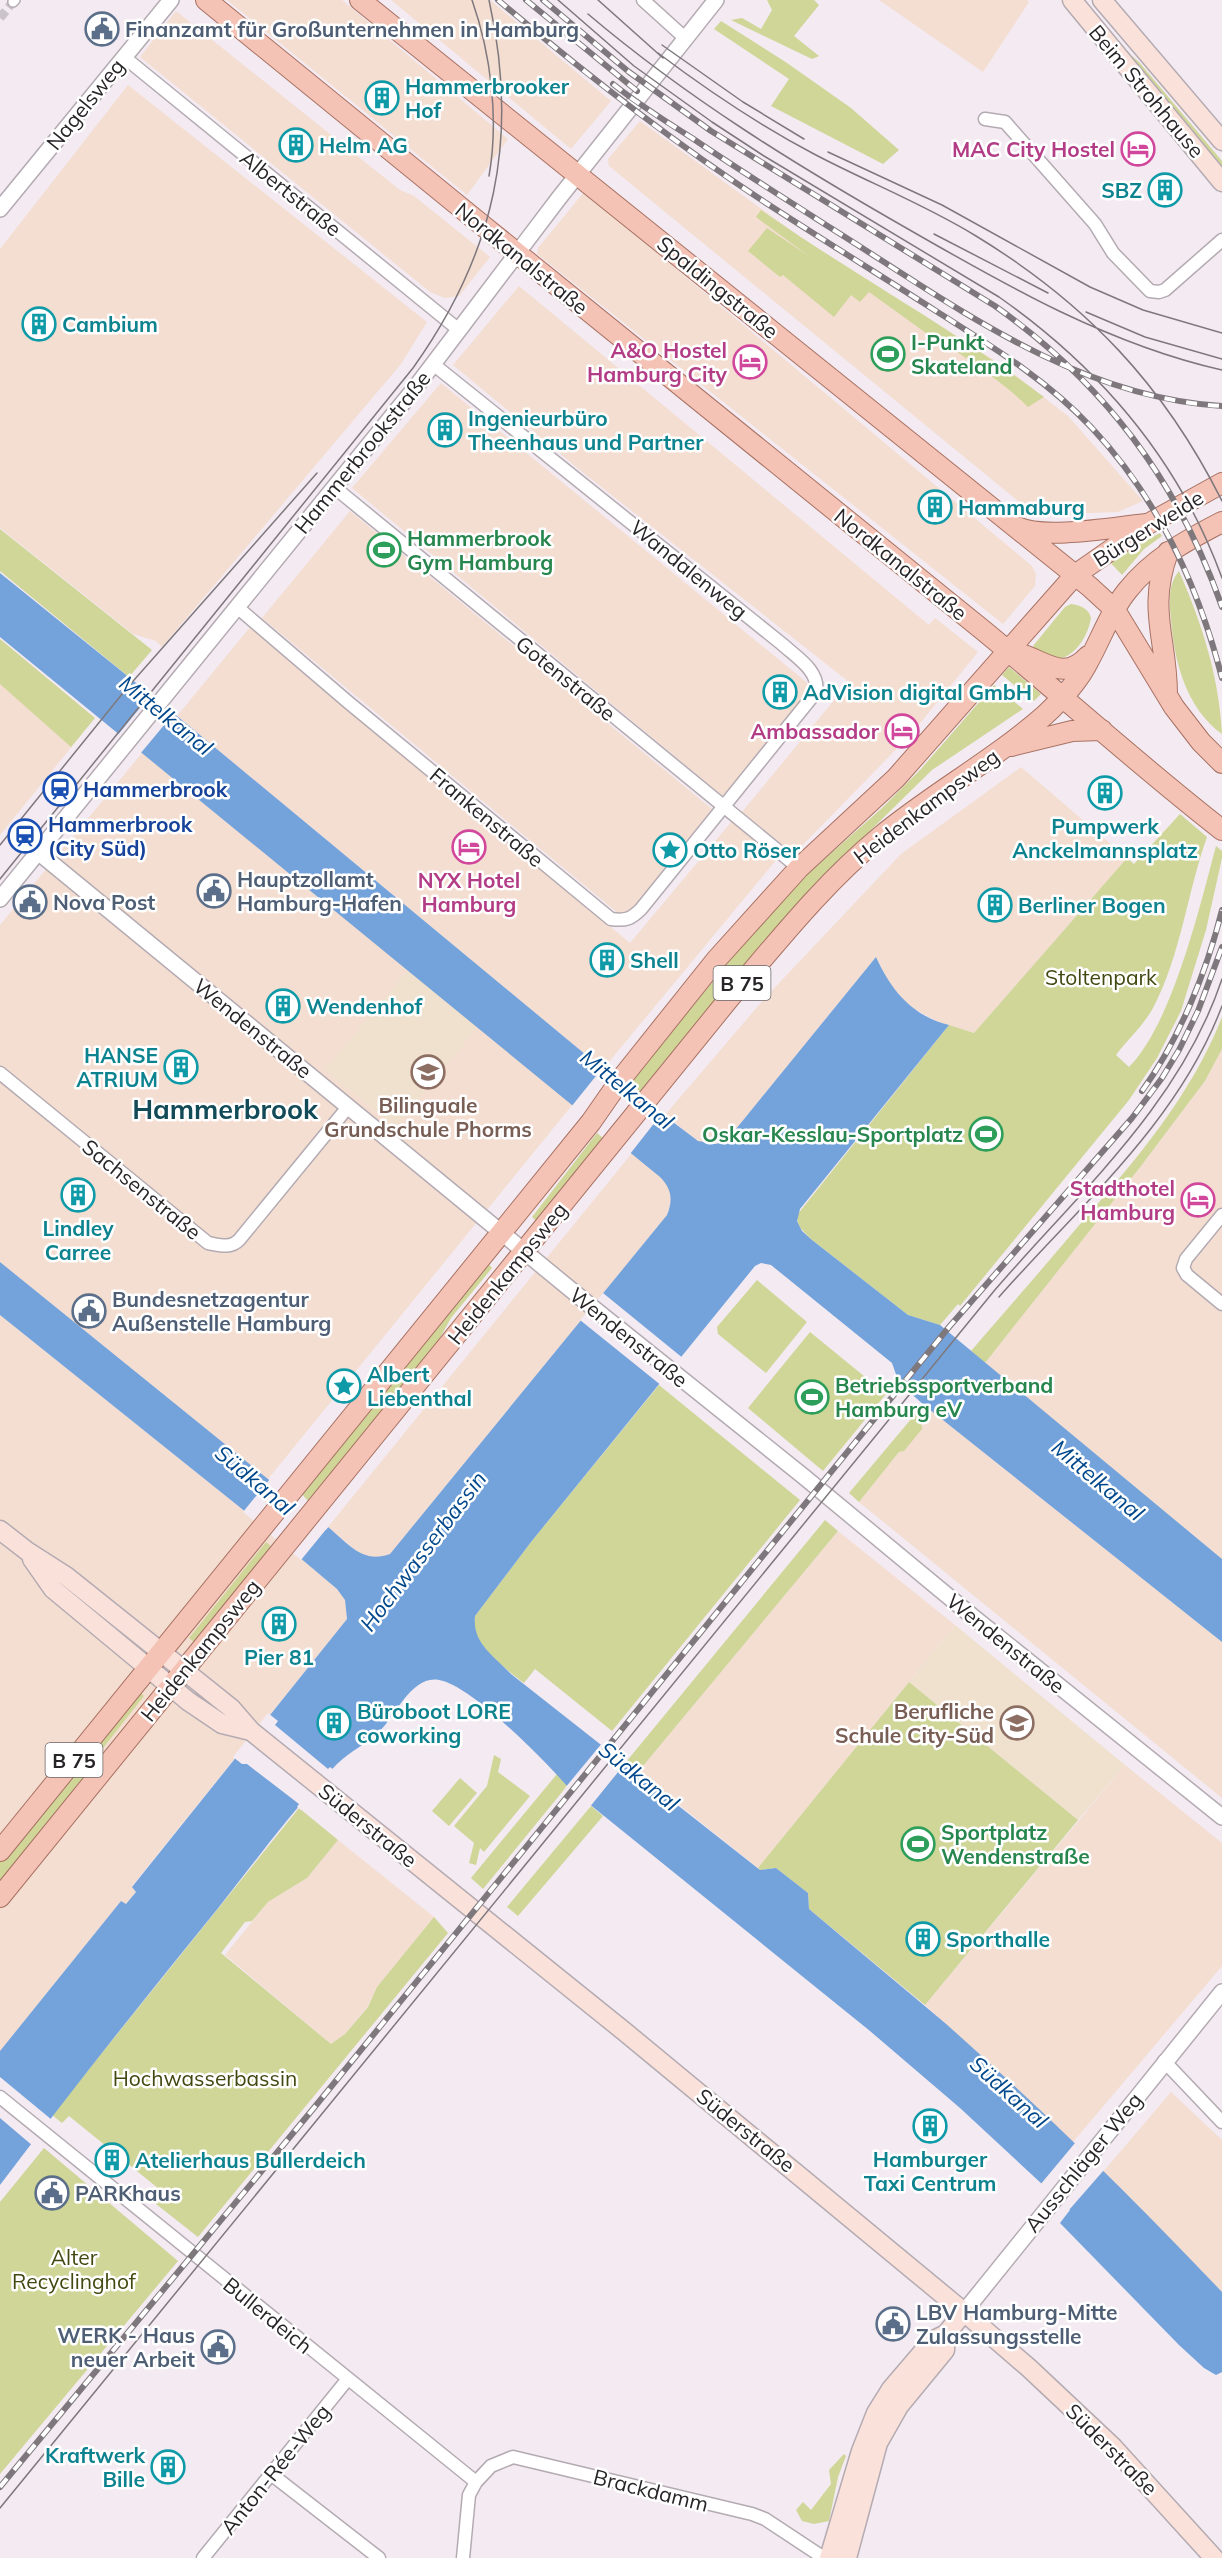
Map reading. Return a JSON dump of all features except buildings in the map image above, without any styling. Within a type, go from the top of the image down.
[{"type":"main road","name":"Nordkanalstraße","points":[[206,0],[1009,651],[1062,698],[1222,830]]},
{"type":"main road","name":"Spaldingstraße","points":[[360,0],[1075,575],[1115,610],[1167,695],[1202,742],[1222,763]]},
{"type":"main road","name":"Beim Strohhause","points":[[1072,0],[1222,182]]},
{"type":"main road","name":"Beim Strohhause","points":[[1102,0],[1222,141]]},
{"type":"main road","name":"Bürgerweide","points":[[1075,575],[1149,524],[1222,483]]},
{"type":"main road","name":"Bürgerweide","points":[[1115,610],[1138,579],[1168,552],[1222,522]]},
{"type":"main road","points":[[1013,525],[1033,532],[1074,531],[1149,524]]},
{"type":"main road","points":[[1167,695],[1167,670],[1161,644],[1157,604],[1160,580],[1168,552]]},
{"type":"main road","name":"B 75","points":[[1009,651],[1075,575]]},
{"type":"main road","name":"B 75","points":[[1062,698],[1083,672],[1115,610]]},
{"type":"main road","points":[[1009,651],[1033,657],[1059,670],[1076,665],[1094,649]]},
{"type":"main road","name":"Heidenkampsweg","points":[[0,1851],[591,1122],[621,1079],[716,960],[798,868],[896,778],[1009,651]]},
{"type":"main road","name":"Heidenkampsweg","points":[[0,1897],[769,951],[842,871],[922,804],[1003,748],[1062,698]]},
{"type":"main road","points":[[1003,748],[1072,731],[1102,730]]},
{"type":"main road","name":"Süderstraße","points":[[0,1530],[66,1576],[155,1660],[171,1687],[222,1724],[251,1731]]},
{"type":"main road","name":"Süderstraße","points":[[155,1660],[184,1671],[231,1708],[251,1731],[793,2169],[964,2312],[1029,2368],[1113,2447],[1214,2558]]},
{"type":"main road","name":"Ausschläger Weg","points":[[829,2558],[861,2451],[876,2413],[891,2389],[932,2341],[946,2334],[964,2312]]},
{"type":"main road","name":"Ausschläger Weg","points":[[847,2558],[878,2443],[900,2406],[945,2350],[946,2334]]},
{"type":"street","name":"Nagelsweg","points":[[0,209],[171,0]]},
{"type":"street","points":[[643,0],[685,38]]},
{"type":"street","name":"Hammerbrookstraße","points":[[0,899],[433,364],[577,174],[716,0]]},
{"type":"street","name":"Albertstraße","points":[[124,57],[459,330]]},
{"type":"street","points":[[985,119],[1005,122],[1095,224],[1113,253],[1150,291],[1165,290],[1222,240]]},
{"type":"street","name":"Wandalenweg","points":[[433,364],[782,644],[813,672],[817,683],[816,692],[724,806]]},
{"type":"street","name":"Gotenstraße","points":[[334,487],[798,868]]},
{"type":"street","name":"Frankenstraße","points":[[237,607],[348,702],[611,919],[624,921],[637,913],[724,806]]},
{"type":"street","name":"Wendenstraße","points":[[38,852],[675,1375],[804,1476],[972,1616],[1222,1817]]},
{"type":"street","name":"Sachsenstraße","points":[[0,1073],[208,1243],[224,1246],[233,1245],[239,1240],[348,1107]]},
{"type":"street","points":[[1222,1215],[1186,1259],[1183,1268],[1187,1275],[1222,1304]]},
{"type":"street","name":"Ausschläger Weg","points":[[964,2312],[1164,2061],[1222,1992]]},
{"type":"street","points":[[1164,2061],[1222,2122]]},
{"type":"street","name":"Bullerdeich","points":[[0,2097],[347,2380],[476,2482]]},
{"type":"street","name":"Anton-Rée-Weg","points":[[203,2558],[347,2380]]},
{"type":"street","name":"Brackdamm","points":[[476,2482],[491,2466],[513,2457],[752,2514],[772,2523],[824,2558]]},
{"type":"street","points":[[271,2474],[379,2558]]},
{"type":"street","points":[[463,2558],[469,2495],[476,2482]]},
{"type":"shaded area","points":[[227,0],[342,0],[508,139],[467,195]]},
{"type":"shaded area","points":[[391,0],[490,0],[611,101],[571,149]]},
{"type":"shaded area","points":[[879,0],[1027,0],[1029,2],[983,72]]},
{"type":"shaded area","points":[[176,11],[400,190],[414,196],[490,257],[459,296],[445,298],[430,292],[140,57]]},
{"type":"shaded area","points":[[128,85],[427,322],[401,364],[162,647],[156,641],[133,634],[0,528],[0,249]]},
{"type":"shaded area","points":[[640,121],[817,249],[1002,365],[1068,416],[1143,501],[1118,512],[1035,515],[609,166],[608,159]]},
{"type":"shaded area","points":[[584,192],[1032,566],[1036,574],[1035,586],[1003,624],[537,254],[538,248]]},
{"type":"shaded area","points":[[519,286],[929,625],[935,618],[978,652],[913,732],[794,854],[742,812],[849,682],[581,471],[453,365]]},
{"type":"shaded area","points":[[441,383],[816,690],[725,798],[352,488]]},
{"type":"shaded area","points":[[350,511],[712,809],[625,919],[262,618]]},
{"type":"shaded area","points":[[251,626],[630,943],[732,821],[777,859],[603,1069],[177,716]]},
{"type":"shaded area","points":[[0,666],[82,734],[0,835]]},
{"type":"shaded area","points":[[142,753],[573,1104],[268,1479],[0,1262],[0,925]]},
{"type":"shaded area","points":[[1021,767],[1127,858],[974,1033],[938,1022],[909,1006],[889,983],[876,957],[727,1140],[716,1144],[698,1141],[665,1115],[764,999],[901,854]]},
{"type":"shaded area","points":[[408,970],[478,1027],[395,1127],[325,1070]]},
{"type":"shaded area","points":[[1222,1049],[1222,1559],[985,1363],[1141,1166],[1205,1081]]},
{"type":"shaded area","points":[[632,1153],[667,1183],[672,1198],[667,1215],[390,1554],[380,1558],[362,1556],[328,1527]]},
{"type":"shaded area","points":[[0,1315],[242,1509],[337,1589],[345,1600],[347,1619],[132,1886],[136,1892],[126,1904],[121,1901],[0,2051]]},
{"type":"shaded area","points":[[924,1405],[1222,1642],[1222,1798],[859,1502],[899,1452],[904,1451],[920,1422],[930,1410]]},
{"type":"shaded area","points":[[838,1531],[955,1625],[758,1868],[638,1772]]},
{"type":"shaded area","name":"Berufliche Schule City-Süd","points":[[955,1625],[1125,1765],[1078,1820],[909,1682]]},
{"type":"shaded area","points":[[1125,1765],[1222,1843],[1222,1966],[1073,2142],[925,2005]]},
{"type":"shaded area","points":[[338,1840],[434,1917],[377,1987],[368,2006],[345,2034],[331,2044],[225,1955],[268,1902],[307,1878]]},
{"type":"shaded area","points":[[1171,2092],[1222,2140],[1222,2292],[1103,2172]]},
{"type":"green space","points":[[767,0],[814,0],[819,5],[794,36],[819,56],[812,59],[731,20],[742,18],[761,29],[772,10]]},
{"type":"green space","points":[[721,21],[787,63],[851,108],[899,150],[883,164],[771,106],[789,79],[714,29]]},
{"type":"green space","points":[[1125,50],[1139,62],[1222,161],[1222,170]]},
{"type":"green space","points":[[761,210],[975,348],[1044,397],[1028,407],[1007,388],[955,350],[940,343],[869,292],[860,302],[851,295],[834,317],[783,275],[780,277],[748,251],[767,228],[810,257],[756,217]]},
{"type":"green space","points":[[0,529],[152,650],[129,677],[0,571]]},
{"type":"green space","points":[[1160,533],[1162,536],[1144,549],[1122,575],[1108,560]]},
{"type":"green space","points":[[1179,571],[1208,651],[1217,692],[1222,734],[1199,711],[1179,667],[1175,651],[1170,600],[1171,588]]},
{"type":"green space","points":[[1071,604],[1083,608],[1090,615],[1088,629],[1083,639],[1077,648],[1061,658],[1043,655],[1033,646],[1065,607]]},
{"type":"green space","points":[[0,639],[95,718],[71,747],[0,684]]},
{"type":"green space","points":[[1009,667],[1041,694],[1034,701],[1002,675]]},
{"type":"green space","points":[[994,685],[1023,709],[932,770],[824,876],[641,1093],[631,1082],[743,944],[803,878],[881,809],[921,769]]},
{"type":"green space","name":"Stoltenpark","points":[[1180,814],[1207,837],[1163,988],[1149,1014],[1116,1055],[1129,1067],[1144,1048],[1171,994],[1193,931],[1216,846],[1222,851],[1222,858],[1206,930],[1181,1011],[1157,1058],[1129,1100],[960,1306],[958,1304],[940,1325],[908,1315],[812,1240],[799,1226],[797,1215],[949,1025],[974,1033],[1127,858],[1134,864]]},
{"type":"green space","points":[[1222,1017],[1222,1049],[1205,1081],[1141,1166],[985,1363],[971,1351],[1142,1151],[1195,1074]]},
{"type":"green space","points":[[597,1133],[603,1138],[536,1221],[532,1217]]},
{"type":"green space","points":[[487,1262],[492,1268],[451,1318],[436,1345],[309,1502],[300,1492]]},
{"type":"green space","points":[[757,1280],[807,1322],[766,1373],[718,1334],[717,1327]]},
{"type":"green space","name":"Betriebssportverband Hamburg eV","points":[[810,1332],[886,1394],[823,1471],[748,1408]]},
{"type":"green space","points":[[659,1385],[800,1500],[612,1731],[535,1669],[524,1683],[511,1673],[495,1659],[477,1637],[474,1621],[475,1616],[531,1542]]},
{"type":"green space","points":[[922,1406],[929,1412],[921,1422],[922,1429],[904,1451],[899,1452],[859,1502],[849,1493]]},
{"type":"green space","points":[[825,1520],[838,1531],[638,1772],[626,1762]]},
{"type":"green space","points":[[266,1542],[272,1547],[195,1643],[189,1638]]},
{"type":"green space","name":"Sportplatz Wendenstraße","points":[[909,1682],[1078,1820],[925,2005],[809,1909],[808,1893],[776,1868],[760,1870],[758,1868]]},
{"type":"green space","points":[[139,1691],[144,1696],[96,1757],[86,1777],[0,1883],[0,1859]]},
{"type":"green space","points":[[494,1755],[501,1759],[498,1772],[530,1796],[484,1852],[480,1848],[476,1865],[469,1863],[474,1843],[454,1826],[487,1786]]},
{"type":"green space","points":[[557,1774],[567,1786],[483,1889],[471,1878]]},
{"type":"green space","points":[[460,1778],[477,1793],[449,1826],[432,1811]]},
{"type":"green space","points":[[591,1806],[603,1816],[518,1916],[507,1907]]},
{"type":"green space","name":"Hochwasserbassin","points":[[299,1808],[338,1840],[307,1878],[268,1902],[252,1921],[245,1922],[221,1953],[331,2044],[345,2034],[368,2007],[377,1987],[434,1917],[448,1933],[198,2237],[156,2204],[164,2193],[69,2116],[62,2123],[52,2115]]},
{"type":"green space","name":"Alter Recyclinghof","points":[[44,2148],[178,2261],[0,2474],[0,2202]]},
{"type":"green space","points":[[844,2454],[846,2456],[838,2477],[829,2521],[814,2524],[802,2521],[796,2510],[803,2502],[811,2510],[831,2484],[829,2470]]},
{"type":"water","points":[[0,573],[177,716],[603,1069],[698,1141],[716,1144],[727,1140],[876,957],[904,1000],[924,1015],[949,1025],[800,1209],[797,1221],[802,1231],[812,1240],[908,1315],[940,1325],[1222,1559],[1222,1642],[924,1405],[899,1383],[892,1363],[771,1265],[761,1263],[755,1266],[531,1542],[475,1616],[475,1625],[485,1648],[511,1674],[760,1870],[776,1868],[808,1893],[809,1909],[945,2023],[1121,2188],[1222,2292],[1222,2372],[1216,2375],[1204,2368],[1179,2345],[1060,2223],[1070,2210],[960,2108],[870,2031],[567,1786],[525,1742],[487,1709],[453,1685],[439,1680],[429,1680],[413,1690],[380,1731],[342,1759],[306,1798],[108,2045],[0,2185],[0,2051],[121,1901],[126,1904],[136,1892],[132,1887],[347,1619],[345,1600],[337,1589],[242,1509],[0,1315],[0,1262],[268,1479],[326,1530],[328,1527],[356,1551],[371,1556],[380,1556],[390,1554],[667,1215],[671,1200],[669,1190],[660,1177],[0,637]]},
{"type":"pier","points":[[152,693],[175,712],[140,754],[117,736]]},
{"type":"pier","points":[[604,1066],[663,1112],[630,1154],[571,1107]]},
{"type":"pier","points":[[603,1293],[684,1359],[662,1386],[580,1320]]},
{"type":"pier","points":[[270,1479],[328,1527],[301,1560],[243,1512]]},
{"type":"pier","points":[[268,1713],[278,1721],[275,1725],[328,1769],[330,1767],[335,1771],[301,1810],[297,1807],[299,1804],[247,1764],[242,1764],[233,1757]]},
{"type":"pier","points":[[603,1742],[627,1761],[589,1808],[565,1788]]},
{"type":"pier","points":[[0,2077],[52,2120],[33,2146],[0,2118]]},
{"type":"pier","points":[[1075,2143],[1104,2170],[1069,2210],[1040,2185]]},
{"type":"tunnel","points":[[0,18],[13,2]]},
{"type":"tram line","points":[[472,0],[484,42],[491,87],[493,132],[489,176]]},
{"type":"tram line","points":[[0,879],[413,368],[441,325],[464,282],[481,238],[493,193],[500,147],[502,100],[498,51],[489,0]]},
{"type":"tram line","points":[[558,0],[634,66],[712,122],[764,156],[999,297],[1070,354],[1103,386],[1159,456],[1183,494],[1222,578]]},
{"type":"tram line","points":[[598,0],[663,58]]},
{"type":"tram line","points":[[588,14],[664,74],[743,129],[945,250],[1060,312],[1140,345],[1222,370]]},
{"type":"tram line","points":[[662,45],[743,102],[804,139]]},
{"type":"tram line","points":[[658,53],[714,94],[773,131],[956,224],[1016,262],[1053,289],[1087,319],[1148,384],[1175,420],[1222,501]]},
{"type":"tram line","points":[[828,152],[942,205],[1090,287],[1143,310],[1222,333]]},
{"type":"tram line","points":[[934,234],[1048,293]]},
{"type":"tram line","points":[[1086,312],[1145,337],[1222,359]]},
{"type":"tram line","points":[[0,845],[127,688],[317,473]]},
{"type":"tram line","points":[[0,2508],[994,1291],[1124,1146],[1154,1107],[1180,1067],[1204,1025],[1222,979]]},
{"type":"tram line","points":[[999,1297],[1094,1195],[1153,1125],[1180,1088],[1203,1048],[1222,1006]]},
{"type":"railway","points":[[498,0],[595,79],[694,154],[763,201],[997,350],[1037,378],[1074,410],[1115,454],[1156,513],[1188,576],[1222,678]]},
{"type":"railway","points":[[526,0],[637,91]]},
{"type":"railway","points":[[543,0],[629,72],[711,131],[995,306],[1070,368],[1133,438],[1160,477],[1204,561],[1222,607]]},
{"type":"railway","points":[[613,84],[652,112],[918,284],[1014,341],[1063,365],[1114,385],[1167,399],[1222,406]]},
{"type":"railway","points":[[1142,1091],[1180,1027],[1200,981],[1222,910]]},
{"type":"railway","points":[[0,2487],[313,2109],[949,1327],[1132,1118],[1162,1078],[1179,1050],[1198,1011],[1222,947]]},
{"type":"place","name":"Finanzamt für Großunternehmen in Hamburg","points":[[102,29]]},
{"type":"place","name":"Hammerbrooker Hof","points":[[382,98]]},
{"type":"place","name":"Helm AG","points":[[296,145]]},
{"type":"place","name":"MAC City Hostel","points":[[1138,149]]},
{"type":"place","name":"SBZ","points":[[1165,190]]},
{"type":"place","name":"Cambium","points":[[39,324]]},
{"type":"place","name":"I-Punkt Skateland","points":[[888,354]]},
{"type":"place","name":"A&O Hostel Hamburg City","points":[[750,362]]},
{"type":"place","name":"Ingenieurbüro Theenhaus und Partner","points":[[445,430]]},
{"type":"place","name":"Hammaburg","points":[[935,507]]},
{"type":"place","name":"Hammerbrook Gym Hamburg","points":[[384,550]]},
{"type":"place","name":"AdVision digital GmbH","points":[[780,692]]},
{"type":"place","name":"Ambassador","points":[[902,731]]},
{"type":"place","name":"Hammerbrook","points":[[60,789]]},
{"type":"place","name":"Pumpwerk Anckelmannsplatz","points":[[1105,793]]},
{"type":"place","name":"Hammerbrook (City Süd)","points":[[25,836]]},
{"type":"place","name":"NYX Hotel Hamburg","points":[[469,847]]},
{"type":"place","name":"Otto Röser","points":[[670,850]]},
{"type":"place","name":"Hauptzollamt Hamburg-Hafen","points":[[214,891]]},
{"type":"place","name":"Nova Post","points":[[30,902]]},
{"type":"place","name":"Berliner Bogen","points":[[995,905]]},
{"type":"place","name":"Shell","points":[[607,960]]},
{"type":"place","name":"Wendenhof","points":[[283,1006]]},
{"type":"place","name":"HANSE ATRIUM","points":[[181,1067]]},
{"type":"place","name":"Bilinguale Grundschule Phorms","points":[[428,1072]]},
{"type":"place","name":"Oskar-Kesslau-Sportplatz","points":[[986,1134]]},
{"type":"place","name":"Lindley Carree","points":[[78,1195]]},
{"type":"place","name":"Stadthotel Hamburg","points":[[1198,1200]]},
{"type":"place","name":"Bundesnetzagentur Außenstelle Hamburg","points":[[89,1311]]},
{"type":"place","name":"Albert Liebenthal","points":[[344,1386]]},
{"type":"place","name":"Betriebssportverband Hamburg eV","points":[[812,1397]]},
{"type":"place","name":"Pier 81","points":[[279,1624]]},
{"type":"place","name":"Büroboot LORE coworking","points":[[334,1723]]},
{"type":"place","name":"Berufliche Schule City-Süd","points":[[1017,1723]]},
{"type":"place","name":"Sportplatz Wendenstraße","points":[[918,1844]]},
{"type":"place","name":"Sporthalle","points":[[923,1939]]},
{"type":"place","name":"Hamburger Taxi Centrum","points":[[930,2126]]},
{"type":"place","name":"Atelierhaus Bullerdeich","points":[[112,2160]]},
{"type":"place","name":"PARKhaus","points":[[52,2193]]},
{"type":"place","name":"LBV Hamburg-Mitte Zulassungsstelle","points":[[893,2324]]},
{"type":"place","name":"WERK - Haus neuer Arbeit","points":[[218,2347]]},
{"type":"place","name":"Kraftwerk Bille","points":[[168,2467]]},
{"type":"district","name":"Hammerbrook","points":[[225,1109]]},
{"type":"water label","name":"Mittelkanal","points":[[166,715]]},
{"type":"water label","name":"Mittelkanal","points":[[627,1089]]},
{"type":"water label","name":"Südkanal","points":[[255,1480]]},
{"type":"water label","name":"Mittelkanal","points":[[1098,1480]]},
{"type":"water label","name":"Südkanal","points":[[639,1776]]},
{"type":"water label","name":"Südkanal","points":[[1009,2092]]}]
